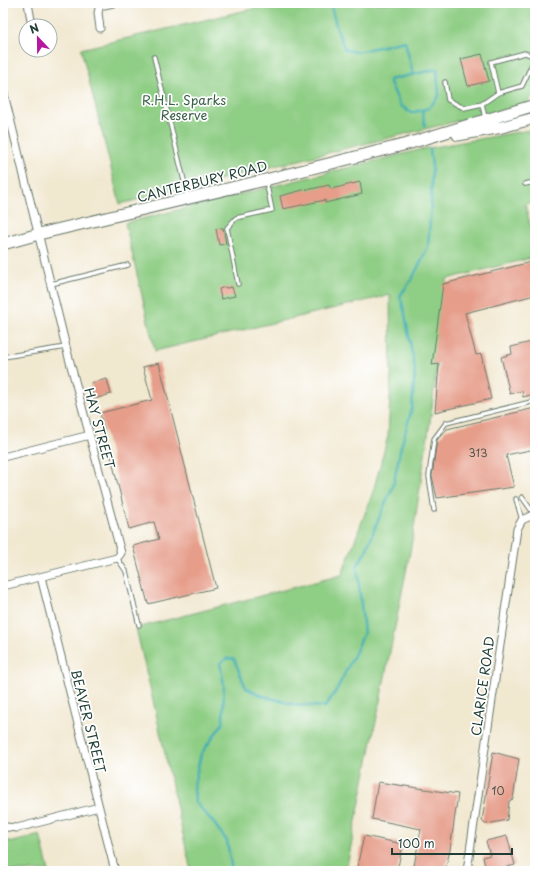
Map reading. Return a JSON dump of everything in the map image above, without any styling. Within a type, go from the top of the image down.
[{"type":"main road","name":"CANTERBURY ROAD","points":[[3,244],[407,144],[535,105]]},
{"type":"main road","name":"CANTERBURY ROAD","points":[[407,144],[502,127],[535,118]]},
{"type":"street","points":[[28,3],[31,18]]},
{"type":"street","points":[[100,28],[98,13],[99,3],[104,5],[113,3]]},
{"type":"street","name":"HAY STREET","points":[[3,90],[66,347],[121,553],[117,558]]},
{"type":"street","points":[[3,457],[90,435]]},
{"type":"street","points":[[522,520],[534,514]]},
{"type":"street","name":"CLARICE ROAD","points":[[467,871],[517,528],[522,520]]},
{"type":"street","points":[[3,586],[117,558]]},
{"type":"street","name":"BEAVER STREET","points":[[41,577],[115,871]]},
{"type":"street","points":[[3,825],[6,827],[17,828],[99,807]]},
{"type":"lane","points":[[445,82],[448,100],[464,108],[482,104],[498,93],[522,86],[535,57],[525,53],[491,62],[498,93]]},
{"type":"lane","points":[[154,57],[188,198]]},
{"type":"lane","points":[[482,104],[485,120]]},
{"type":"lane","points":[[238,284],[227,228],[236,218],[272,210],[265,180]]},
{"type":"lane","points":[[525,184],[535,182]]},
{"type":"lane","points":[[51,284],[128,265]]},
{"type":"lane","points":[[3,357],[66,347]]},
{"type":"lane","points":[[434,510],[429,476],[434,439],[446,423],[535,401]]},
{"type":"lane","points":[[522,497],[534,514]]},
{"type":"lane","points":[[516,499],[522,520]]},
{"type":"lane","points":[[117,558],[126,571],[139,625]]},
{"type":"green space","name":"R.H.L. Sparks Reserve","points":[[277,3],[532,3],[535,16],[535,91],[527,104],[120,204],[81,49]]},
{"type":"green space","points":[[535,129],[535,201],[525,204],[535,244],[535,257],[447,279],[431,415],[411,547],[346,871],[191,871],[136,628],[342,575],[373,492],[388,436],[391,376],[390,295],[155,351],[125,223],[423,149]]},
{"type":"green space","points":[[40,835],[49,871],[3,871],[3,839],[13,842]]},
{"type":"building","points":[[482,54],[489,81],[468,86],[461,59]]},
{"type":"building","points":[[360,182],[362,194],[325,203],[325,200],[283,209],[280,196],[329,185],[331,189]]},
{"type":"building","points":[[223,228],[226,244],[219,245],[216,229]]},
{"type":"building","points":[[535,261],[535,295],[465,313],[476,355],[481,354],[491,399],[435,412],[439,364],[432,365],[443,284]]},
{"type":"building","points":[[232,287],[235,296],[221,299],[219,289]]},
{"type":"building","points":[[535,341],[535,394],[523,397],[522,391],[510,394],[501,357],[512,354],[511,347]]},
{"type":"building","points":[[159,363],[216,588],[148,604],[133,546],[159,539],[154,522],[129,529],[100,413],[152,400],[143,367]]},
{"type":"building","points":[[107,379],[111,394],[94,399],[91,383]]},
{"type":"building","points":[[535,408],[535,449],[506,455],[514,487],[437,498],[432,476],[437,440],[447,429]]},
{"type":"building","points":[[493,752],[519,759],[513,799],[509,801],[507,820],[485,824],[482,821]]},
{"type":"building","points":[[378,782],[458,794],[450,850],[445,871],[413,871],[421,829],[372,819]]},
{"type":"building","points":[[364,836],[403,844],[397,871],[356,871]]},
{"type":"building","points":[[507,836],[515,865],[486,871],[483,857],[490,855],[486,841]]},
{"type":"waterway","points":[[330,3],[337,29],[345,50],[357,52],[405,41],[413,74]]},
{"type":"waterway","points":[[437,69],[439,96],[429,108],[411,113],[400,105],[389,80],[437,69]]},
{"type":"waterway","points":[[422,110],[425,126]]},
{"type":"waterway","points":[[232,871],[227,841],[195,802],[194,785],[201,754],[223,723],[224,685],[220,663],[228,658],[234,659],[246,688],[263,696],[292,704],[325,707],[337,689],[364,633],[357,566],[366,551],[393,486],[400,451],[412,408],[415,370],[405,314],[400,296],[412,279],[428,247],[432,167],[430,149]]}]
